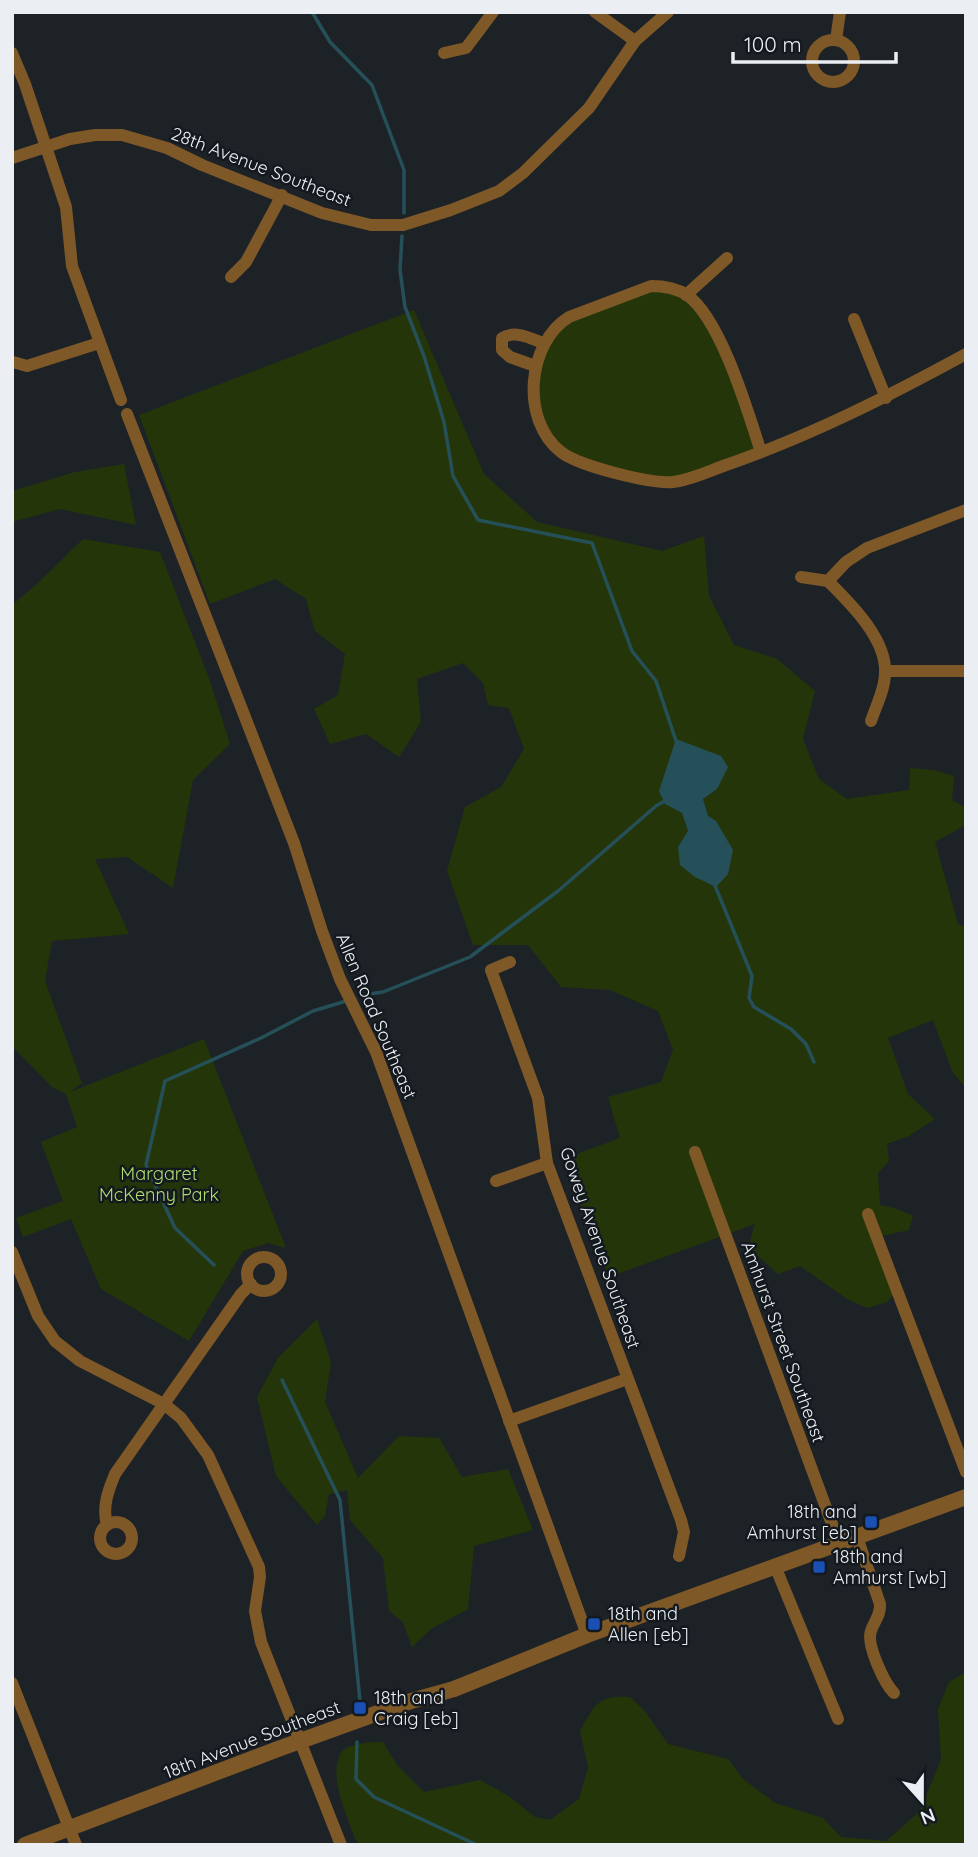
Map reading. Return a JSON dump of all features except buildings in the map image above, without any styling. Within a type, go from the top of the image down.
[{"type":"street","points":[[444,53],[458,52],[466,48],[493,12]]},
{"type":"street","points":[[595,12],[635,41]]},
{"type":"street","name":"28th Avenue Southeast","points":[[12,158],[82,137],[122,135],[167,148],[322,213],[385,226],[402,225],[499,191],[531,165],[589,108],[635,41],[668,12]]},
{"type":"street","points":[[836,40],[840,12]]},
{"type":"street","points":[[12,53],[47,146],[66,207],[72,266],[121,400]]},
{"type":"street","points":[[232,277],[246,262],[282,195]]},
{"type":"street","points":[[686,295],[727,258]]},
{"type":"street","points":[[761,452],[720,341],[695,303],[686,295],[662,286],[651,286],[569,317],[558,324],[543,343],[535,366],[534,399],[539,418],[555,446],[570,457],[640,480],[662,482],[677,481],[761,452],[832,424],[966,354]]},
{"type":"street","points":[[854,319],[886,398]]},
{"type":"street","points":[[535,366],[506,354],[502,350],[502,338],[514,334],[543,343]]},
{"type":"street","points":[[13,362],[27,366],[99,342]]},
{"type":"street","name":"Allen Road Southeast","points":[[127,414],[294,843],[321,931],[376,1052],[587,1635]]},
{"type":"street","points":[[828,581],[846,562],[867,548],[966,510]]},
{"type":"street","points":[[802,577],[828,581],[857,610],[882,656],[886,671],[871,721]]},
{"type":"street","points":[[886,671],[966,671]]},
{"type":"street","name":"Gowey Avenue Southeast","points":[[510,962],[491,970],[538,1098],[547,1163],[681,1520],[684,1532],[679,1556]]},
{"type":"street","name":"Amhurst Street Southeast","points":[[695,1152],[839,1544]]},
{"type":"street","points":[[496,1181],[547,1163]]},
{"type":"street","points":[[869,1214],[966,1472]]},
{"type":"street","points":[[12,1251],[38,1316],[55,1342],[80,1361],[164,1404],[181,1418],[208,1455],[256,1557],[260,1577],[257,1627],[341,1845]]},
{"type":"street","points":[[107,1525],[106,1499],[115,1474],[241,1294],[251,1284]]},
{"type":"street","points":[[509,1421],[627,1379]]},
{"type":"street","name":"18th Avenue Southeast","points":[[25,1845],[299,1741],[411,1701],[454,1689],[587,1635],[966,1497]]},
{"type":"street","points":[[857,1537],[880,1604],[879,1615],[870,1632],[870,1643],[886,1683],[894,1693]]},
{"type":"street","points":[[775,1566],[838,1719]]},
{"type":"street","points":[[12,1683],[76,1845]]},
{"type":"green space","points":[[651,286],[672,289],[710,325],[761,452],[662,482],[561,452],[534,399],[543,343],[558,324]]},
{"type":"green space","points":[[414,310],[484,474],[537,522],[662,551],[704,536],[709,596],[734,645],[777,659],[815,691],[803,739],[819,779],[847,799],[909,790],[910,768],[934,770],[954,776],[952,800],[966,808],[966,825],[935,842],[958,924],[966,928],[966,1088],[953,1073],[933,1020],[888,1038],[908,1094],[935,1119],[909,1136],[887,1144],[889,1161],[878,1173],[880,1205],[913,1216],[909,1230],[877,1237],[897,1291],[887,1302],[867,1308],[847,1299],[800,1266],[778,1274],[748,1247],[755,1224],[609,1277],[563,1159],[620,1138],[608,1097],[661,1082],[673,1050],[658,1011],[610,990],[561,987],[528,945],[473,945],[447,871],[465,807],[501,787],[524,749],[509,708],[488,705],[483,683],[463,663],[417,679],[421,722],[399,757],[366,734],[330,744],[314,709],[338,695],[345,654],[315,631],[306,599],[275,579],[210,604],[139,415]],"holes":[[[668,769],[717,789],[703,799],[708,816],[716,822],[678,847],[688,831],[682,813],[659,792]]]},
{"type":"green space","points":[[124,464],[136,525],[60,509],[12,522],[12,491],[75,472]]},
{"type":"green space","name":"Margaret McKenny Park","points":[[83,539],[160,552],[210,681],[230,744],[193,780],[173,888],[127,857],[95,859],[129,934],[52,941],[45,981],[82,1083],[70,1092],[204,1039],[286,1248],[268,1243],[243,1251],[189,1341],[101,1289],[71,1219],[23,1237],[16,1218],[63,1201],[41,1142],[77,1127],[66,1094],[52,1087],[12,1046],[12,605]]},
{"type":"green space","points":[[317,1319],[331,1362],[325,1402],[358,1478],[399,1436],[439,1438],[462,1477],[508,1469],[533,1530],[474,1546],[468,1609],[431,1629],[412,1647],[403,1622],[389,1611],[383,1558],[350,1520],[347,1490],[329,1494],[325,1516],[317,1525],[276,1476],[257,1397],[278,1358]]},
{"type":"green space","points":[[966,1672],[966,1845],[361,1845],[355,1839],[337,1784],[337,1762],[344,1750],[360,1744],[383,1742],[397,1765],[424,1792],[480,1780],[510,1797],[535,1817],[550,1820],[579,1799],[588,1767],[580,1731],[590,1714],[604,1700],[630,1697],[644,1710],[668,1744],[728,1759],[743,1779],[775,1803],[823,1818],[841,1837],[886,1841],[919,1812],[941,1760],[938,1709],[949,1682]]},
{"type":"water","points":[[676,739],[721,756],[728,767],[717,789],[703,799],[708,816],[716,821],[733,850],[728,874],[716,887],[695,877],[680,865],[678,847],[688,831],[682,813],[665,804],[659,791]]},
{"type":"waterway","points":[[312,12],[330,42],[372,85],[404,170],[404,213]]},
{"type":"waterway","points":[[402,236],[400,270],[405,307],[424,356],[444,422],[453,476],[478,520],[592,543],[632,651],[656,681],[677,744]]},
{"type":"waterway","points":[[362,995],[383,992],[470,957],[558,891],[656,806],[668,799]]},
{"type":"waterway","points":[[714,883],[752,976],[749,998],[754,1007],[791,1029],[806,1044],[814,1062]]},
{"type":"waterway","points":[[214,1265],[175,1228],[146,1165],[165,1081],[261,1038],[313,1011],[346,1001]]},
{"type":"waterway","points":[[282,1380],[340,1500],[360,1701]]},
{"type":"waterway","points":[[357,1742],[356,1779],[374,1797],[477,1845]]},
{"type":"place","name":"18th and Amhurst [eb]","points":[[871,1522]]},
{"type":"place","name":"18th and Amhurst [wb]","points":[[819,1567]]},
{"type":"place","name":"18th and Allen [eb]","points":[[594,1624]]},
{"type":"place","name":"18th and Craig [eb]","points":[[360,1708]]}]
